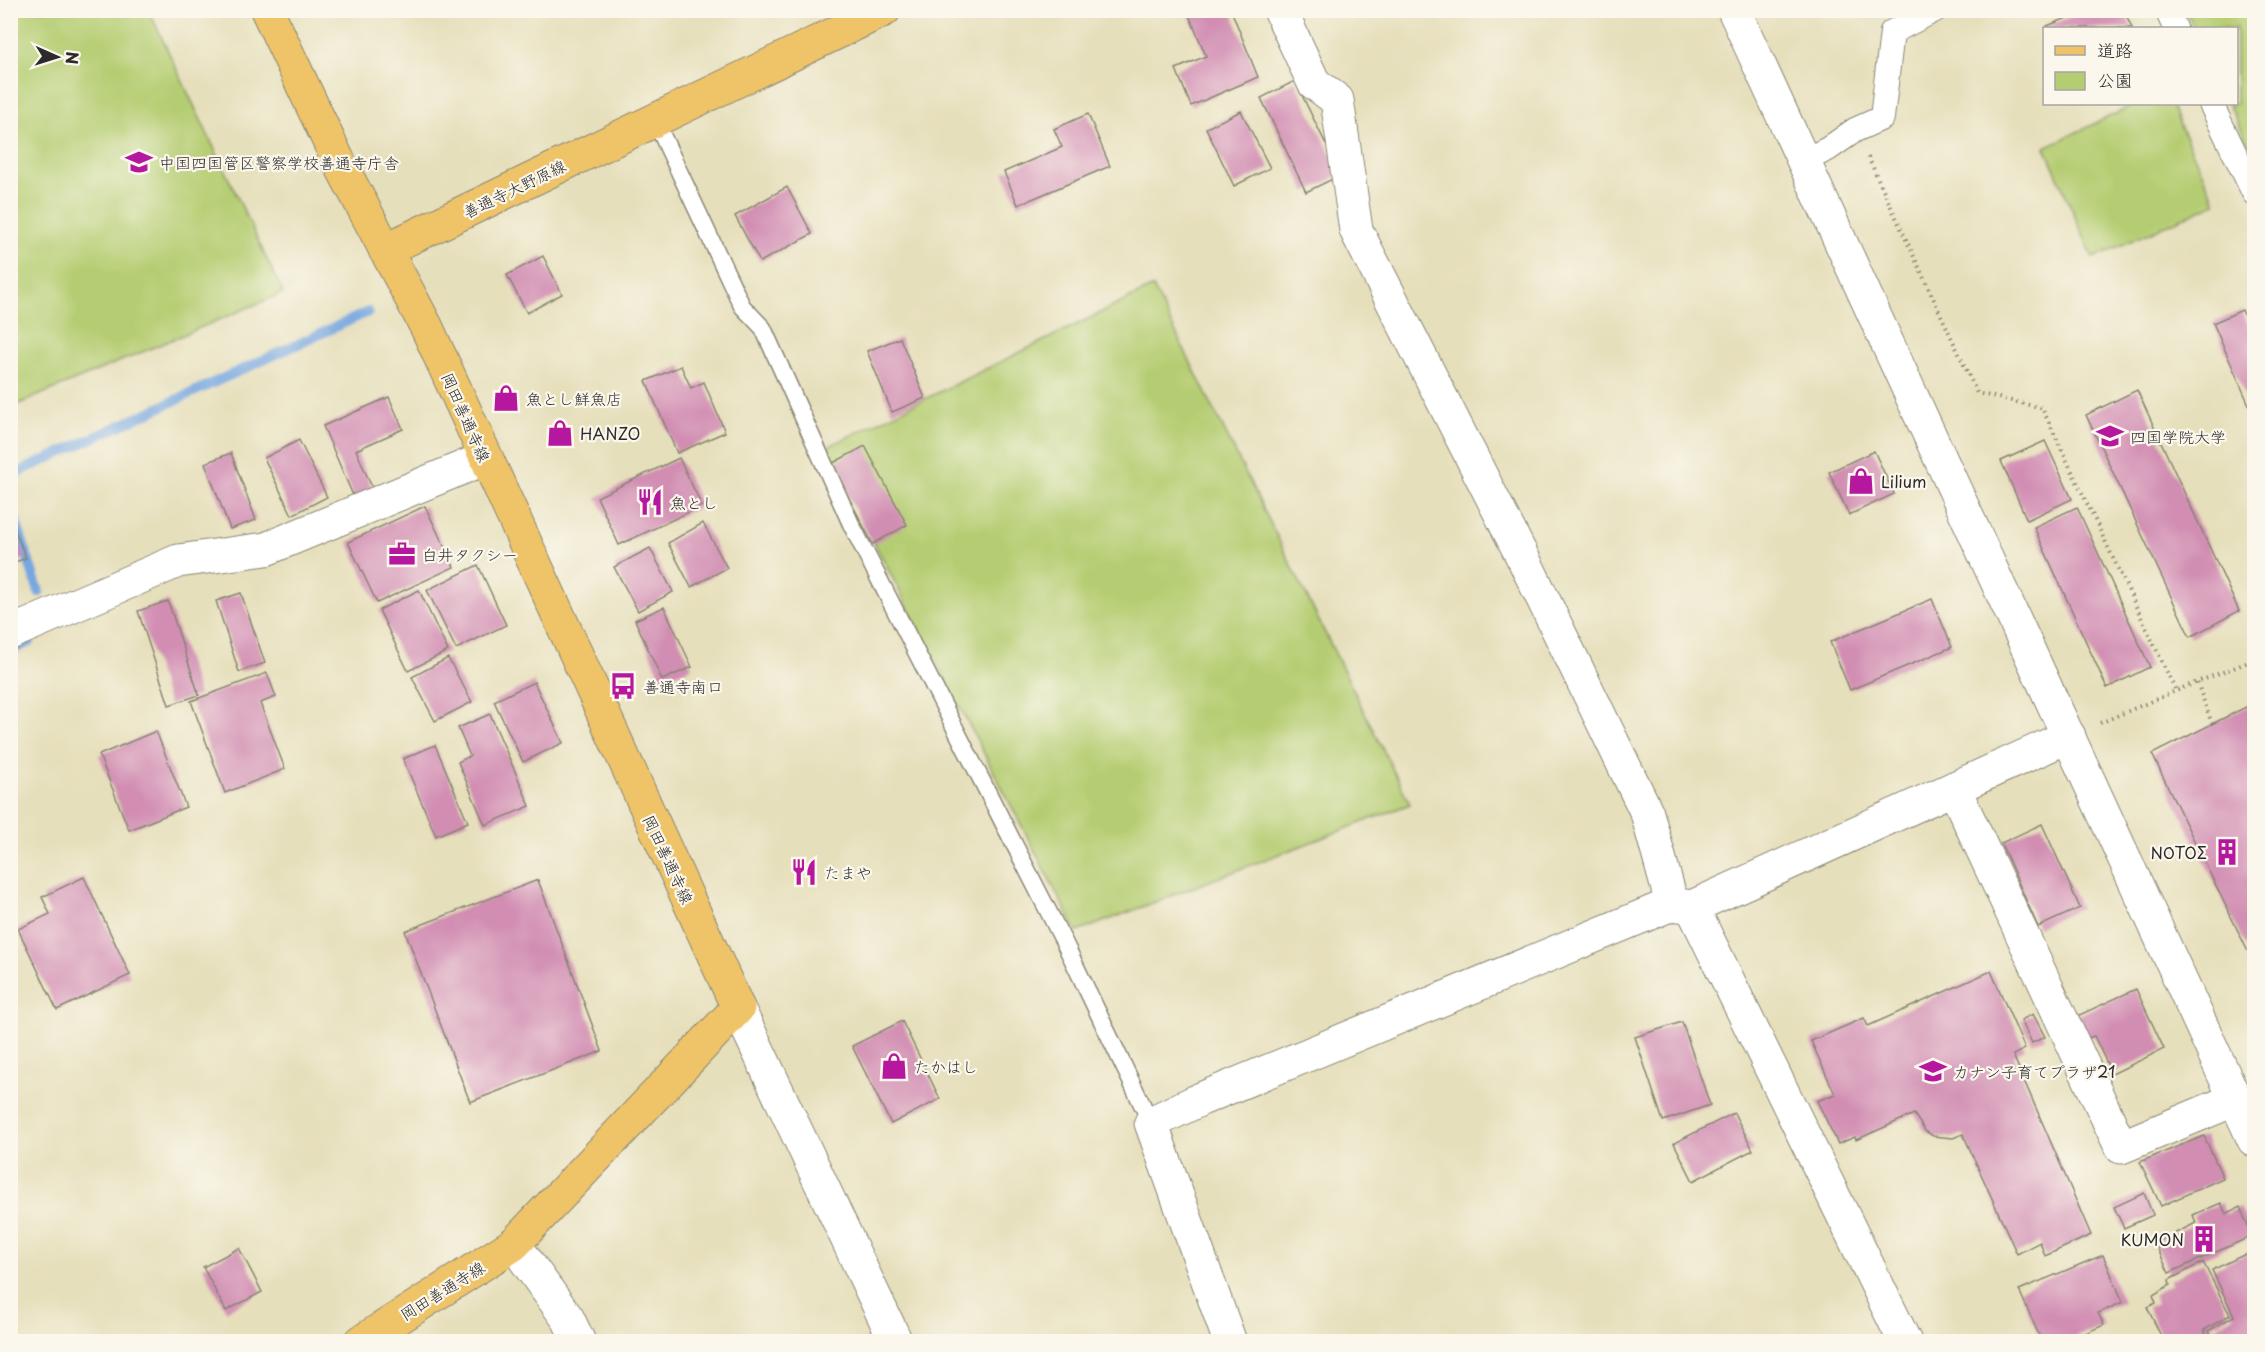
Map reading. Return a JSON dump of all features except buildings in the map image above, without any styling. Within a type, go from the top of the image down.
[{"type":"main road","points":[[267,10],[385,250]]},
{"type":"main road","name":"善通寺大野原線","points":[[385,250],[884,10]]},
{"type":"main road","name":"岡田善通寺線","points":[[361,1341],[514,1244],[738,1008],[427,328],[385,250]]},
{"type":"street","points":[[1280,10],[1314,83],[1337,100],[1356,230],[1524,560],[1647,813],[1682,906],[1905,1341]]},
{"type":"street","points":[[1734,10],[2254,1140]]},
{"type":"street","points":[[1803,161],[1828,150],[1855,130],[1882,118],[1892,32],[1935,10]]},
{"type":"street","points":[[2167,10],[2175,27]]},
{"type":"street","points":[[2211,105],[2254,193]]},
{"type":"street","points":[[10,633],[178,561],[266,549],[486,458]]},
{"type":"street","points":[[1230,1341],[1151,1123],[1201,1099],[1682,906],[2069,736]]},
{"type":"street","points":[[1954,788],[2121,1147],[2236,1099]]},
{"type":"street","points":[[738,1008],[896,1341]]},
{"type":"street","points":[[514,1244],[568,1319],[579,1341]]},
{"type":"lane","points":[[655,120],[742,306],[763,328],[856,535],[1065,944],[1151,1123]]},
{"type":"path","points":[[1855,130],[1977,393],[2042,408],[2176,691]]},
{"type":"path","points":[[2069,736],[2254,660]]},
{"type":"path","points":[[2197,682],[2212,724]]},
{"type":"green space","name":"中国四国管区警察学校善通寺庁舎","points":[[11,10],[149,11],[283,293],[11,407]]},
{"type":"green space","points":[[2186,11],[2254,11],[2254,156],[2229,105],[2238,105],[2238,27],[2194,27]]},
{"type":"green space","points":[[2134,105],[2170,105],[2216,203],[2093,258],[2045,147]]},
{"type":"green space","points":[[1153,287],[1410,804],[1077,932],[825,448]]},
{"type":"waterway","points":[[10,476],[368,312]]},
{"type":"waterway","points":[[10,504],[39,592]]},
{"type":"waterway","points":[[10,651],[29,642]]},
{"type":"place","name":"中国四国管区警察学校善通寺庁舎","points":[[139,162]]},
{"type":"place","name":"魚とし鮮魚店","points":[[506,398]]},
{"type":"place","name":"HANZO","points":[[560,433]]},
{"type":"place","name":"四国学院大学","points":[[2110,436]]},
{"type":"place","name":"Lilium","points":[[1861,481]]},
{"type":"place","name":"魚とし","points":[[650,502]]},
{"type":"place","name":"白井タクシー","points":[[402,554]]},
{"type":"place","name":"善通寺南口","points":[[623,686]]},
{"type":"place","name":"ΝΟΤΟΣ","points":[[2227,852]]},
{"type":"place","name":"たまや","points":[[804,872]]},
{"type":"place","name":"たかはし","points":[[894,1066]]},
{"type":"place","name":"カナン子育てプラザ21","points":[[1933,1071]]},
{"type":"place","name":"KUMON","points":[[2204,1239]]}]
